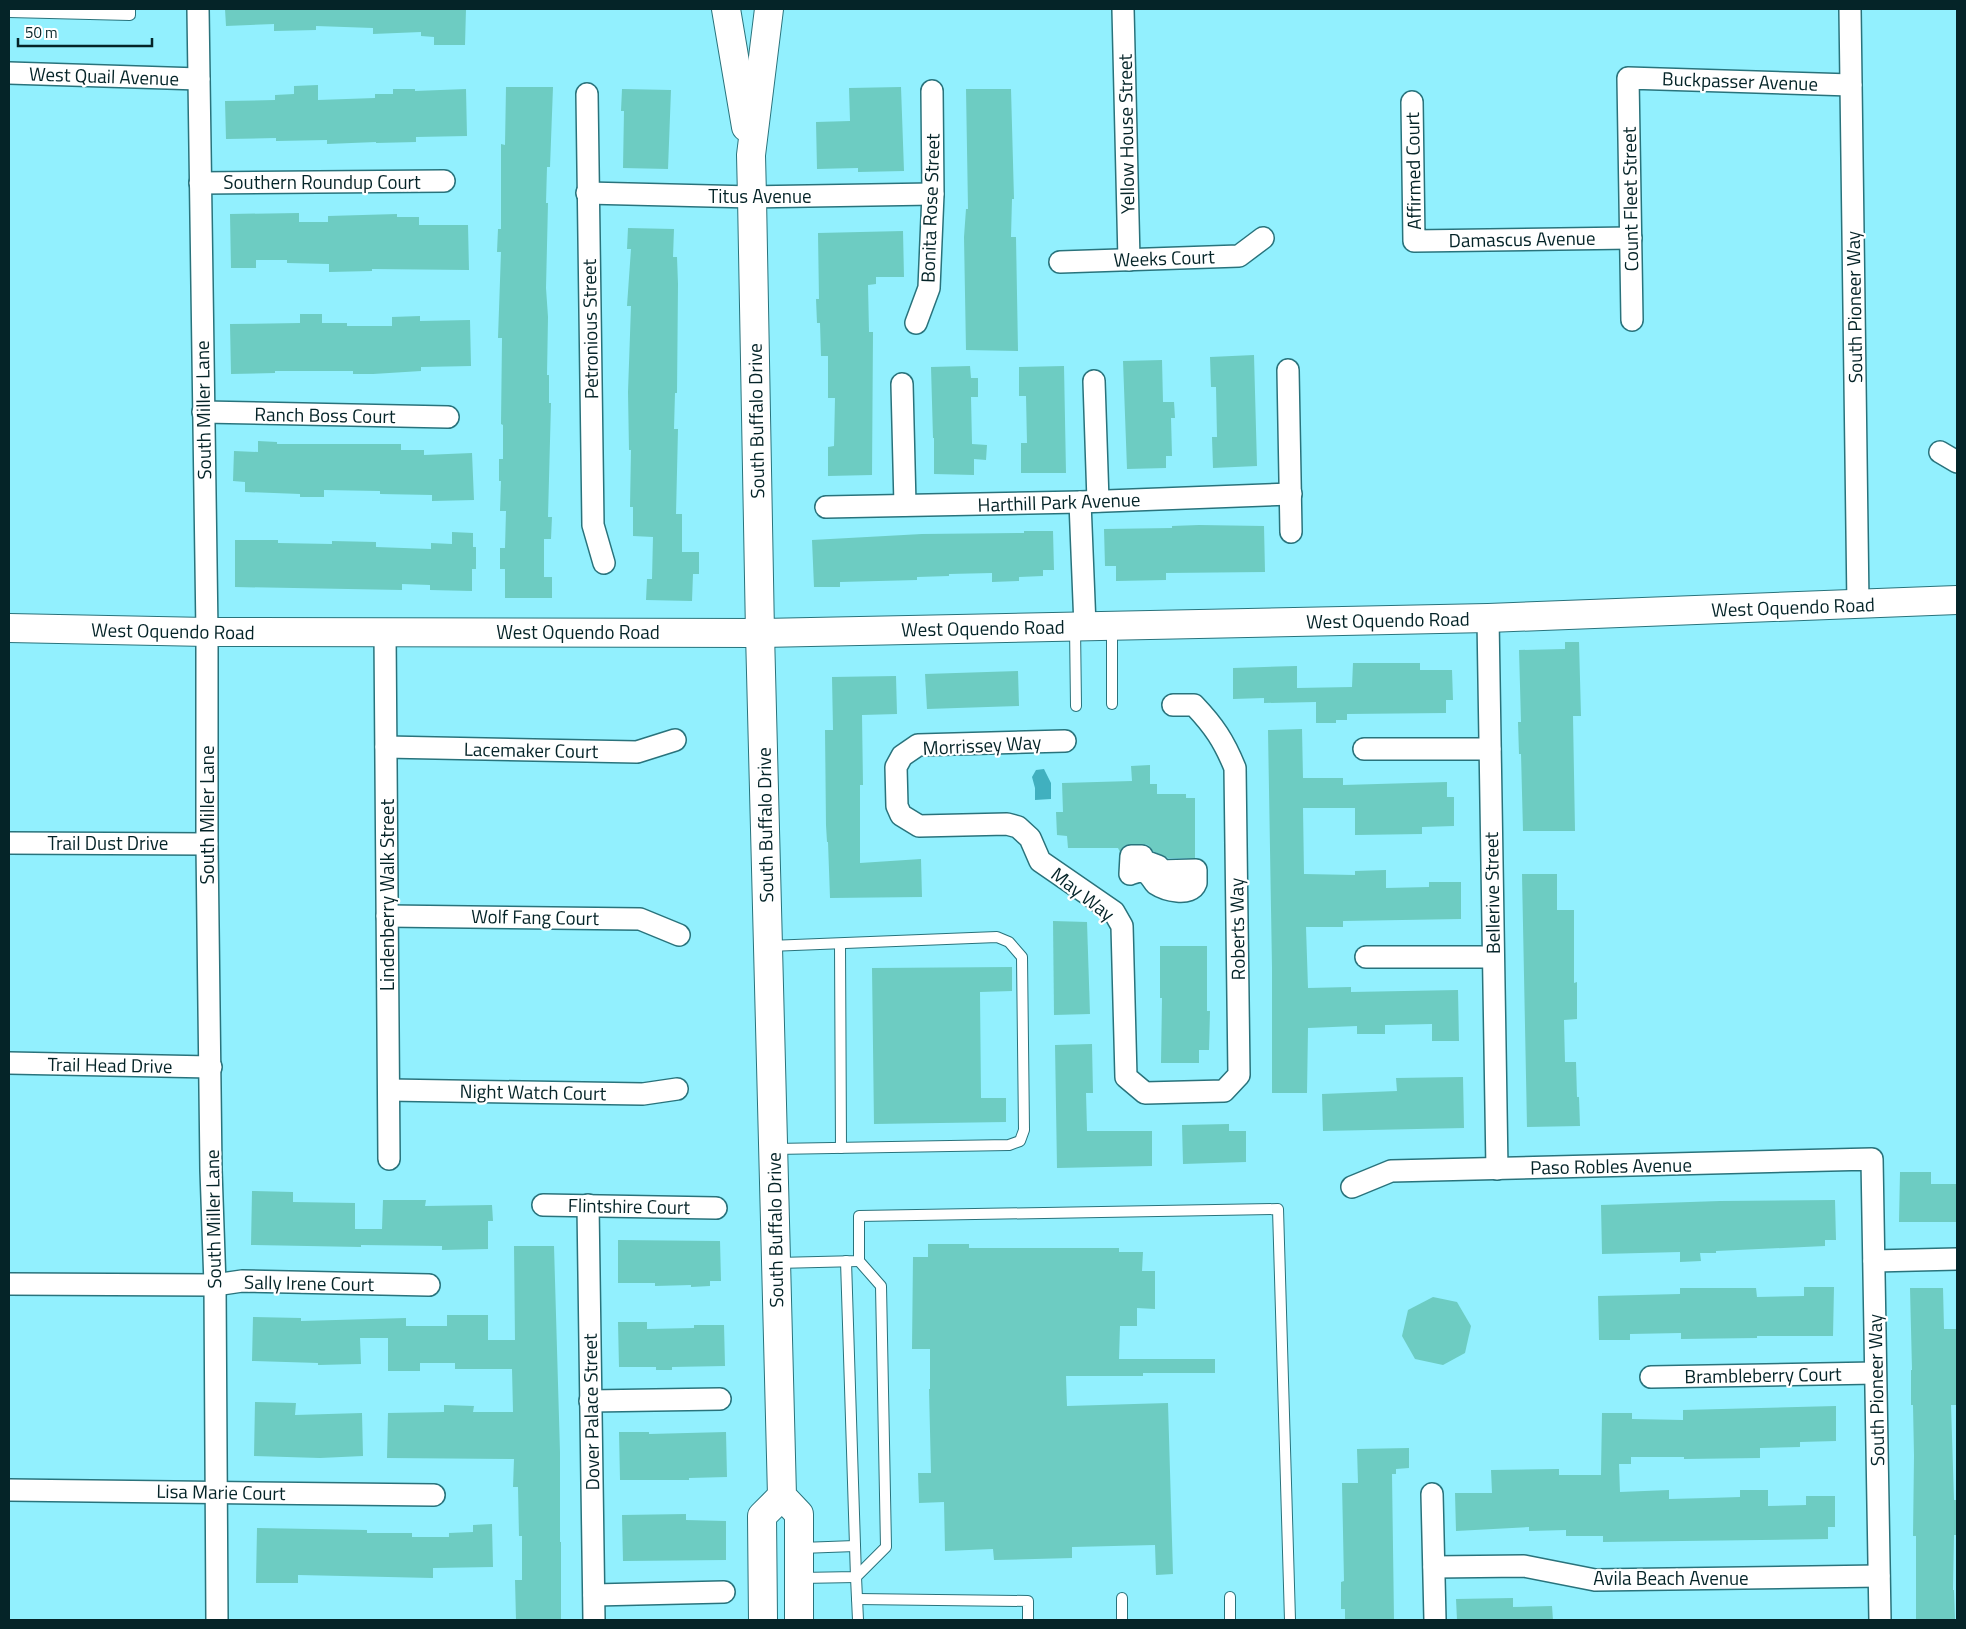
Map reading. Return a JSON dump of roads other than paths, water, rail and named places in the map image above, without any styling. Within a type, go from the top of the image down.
[{"type":"main road","name":"South Buffalo Drive","points":[[726,9],[751,155],[760,633],[782,1496]]},
{"type":"main road","name":"South Buffalo Drive","points":[[751,155],[769,9]]},
{"type":"main road","name":"West Oquendo Road","points":[[9,628],[207,632],[760,633],[1488,618],[1957,600]]},
{"type":"main road","points":[[763,1620],[762,1516],[782,1496],[799,1514],[799,1620]]},
{"type":"street","name":"South Miller Lane","points":[[198,9],[207,632],[207,844],[211,1170],[215,1285],[217,1620]]},
{"type":"street","name":"Yellow House Street","points":[[1123,9],[1129,260]]},
{"type":"street","name":"South Pioneer Way","points":[[1850,9],[1858,605]]},
{"type":"street","name":"West Quail Avenue","points":[[9,73],[199,79]]},
{"type":"street","name":"Buckpasser Avenue","points":[[1628,78],[1851,85]]},
{"type":"street","name":"Count Fleet Street","points":[[1628,78],[1632,320]]},
{"type":"street","name":"Bonita Rose Street","points":[[916,323],[930,288],[933,194],[932,90]]},
{"type":"street","name":"Petronious Street","points":[[587,94],[593,525],[604,563]]},
{"type":"street","name":"Affirmed Court","points":[[1412,102],[1414,241]]},
{"type":"street","name":"Southern Roundup Court","points":[[200,183],[444,181]]},
{"type":"street","name":"Titus Avenue","points":[[587,193],[752,197],[933,194]]},
{"type":"street","name":"Weeks Court","points":[[1060,262],[1238,256],[1263,238]]},
{"type":"street","name":"Damascus Avenue","points":[[1414,241],[1630,238]]},
{"type":"street","points":[[1288,370],[1292,494],[1291,532]]},
{"type":"street","points":[[1091,626],[1089,501],[1094,381]]},
{"type":"street","points":[[902,384],[905,505]]},
{"type":"street","name":"Ranch Boss Court","points":[[203,412],[448,417]]},
{"type":"street","name":"Harthill Park Avenue","points":[[826,507],[1292,494]]},
{"type":"street","name":"Bellerive Street","points":[[1488,618],[1497,1169]]},
{"type":"street","name":"Lindenberry Walk Street","points":[[385,632],[389,1159]]},
{"type":"street","name":"Roberts Way","points":[[1136,1086],[1145,1093],[1224,1091],[1239,1075],[1235,768],[1226,744],[1200,711],[1194,705],[1173,705]]},
{"type":"street","name":"Lacemaker Court","points":[[386,746],[637,752],[675,740]]},
{"type":"street","name":"Morrissey Way","points":[[901,815],[897,806],[896,767],[902,756],[918,745],[1065,741]]},
{"type":"street","points":[[1364,750],[1490,750]]},
{"type":"street","name":"May Way","points":[[901,815],[919,826],[1007,824],[1018,827],[1030,838],[1040,861],[1114,912],[1122,926],[1126,1077],[1136,1086]]},
{"type":"street","name":"Trail Dust Drive","points":[[9,843],[207,844]]},
{"type":"street","name":"Wolf Fang Court","points":[[387,916],[640,919],[679,935]]},
{"type":"street","points":[[1366,957],[1493,956]]},
{"type":"street","name":"Trail Head Drive","points":[[9,1063],[211,1067]]},
{"type":"street","name":"Night Watch Court","points":[[389,1090],[643,1094],[677,1088]]},
{"type":"street","name":"South Pioneer Way","points":[[1872,1159],[1880,1620]]},
{"type":"street","name":"Paso Robles Avenue","points":[[1352,1186],[1391,1171],[1872,1159]]},
{"type":"street","name":"Flintshire Court","points":[[543,1205],[716,1208]]},
{"type":"street","name":"Dover Palace Street","points":[[588,1205],[594,1620]]},
{"type":"street","points":[[1874,1261],[1957,1259]]},
{"type":"street","name":"Sally Irene Court","points":[[9,1284],[215,1285],[242,1281],[429,1285]]},
{"type":"street","name":"Brambleberry Court","points":[[1651,1377],[1876,1373]]},
{"type":"street","points":[[590,1401],[720,1399]]},
{"type":"street","name":"Lisa Marie Court","points":[[9,1490],[434,1495]]},
{"type":"street","points":[[1432,1494],[1434,1620]]},
{"type":"street","name":"Avila Beach Avenue","points":[[1434,1567],[1524,1566],[1596,1580],[1879,1576]]},
{"type":"street","points":[[594,1595],[724,1592]]},
{"type":"lane","points":[[9,12],[130,16],[130,9]]},
{"type":"lane","points":[[1091,626],[1112,704]]},
{"type":"lane","points":[[1076,706],[1091,626]]},
{"type":"lane","points":[[768,946],[997,937],[1008,942],[1022,957],[1024,1130],[1020,1141],[1009,1145],[773,1149]]},
{"type":"lane","points":[[840,944],[842,1148]]},
{"type":"lane","points":[[799,1578],[856,1577],[886,1547],[881,1286],[859,1261],[859,1216],[1278,1208],[1290,1620]]},
{"type":"lane","points":[[846,1261],[858,1620]]},
{"type":"lane","points":[[776,1263],[859,1261]]},
{"type":"lane","points":[[799,1548],[855,1546]]},
{"type":"lane","points":[[1230,1597],[1230,1620]]},
{"type":"lane","points":[[1122,1598],[1122,1620]]},
{"type":"lane","points":[[857,1599],[1028,1601],[1028,1620]]},
{"type":"water","points":[[1044,769],[1051,783],[1051,799],[1035,800],[1035,788],[1032,777],[1036,770]]}]
